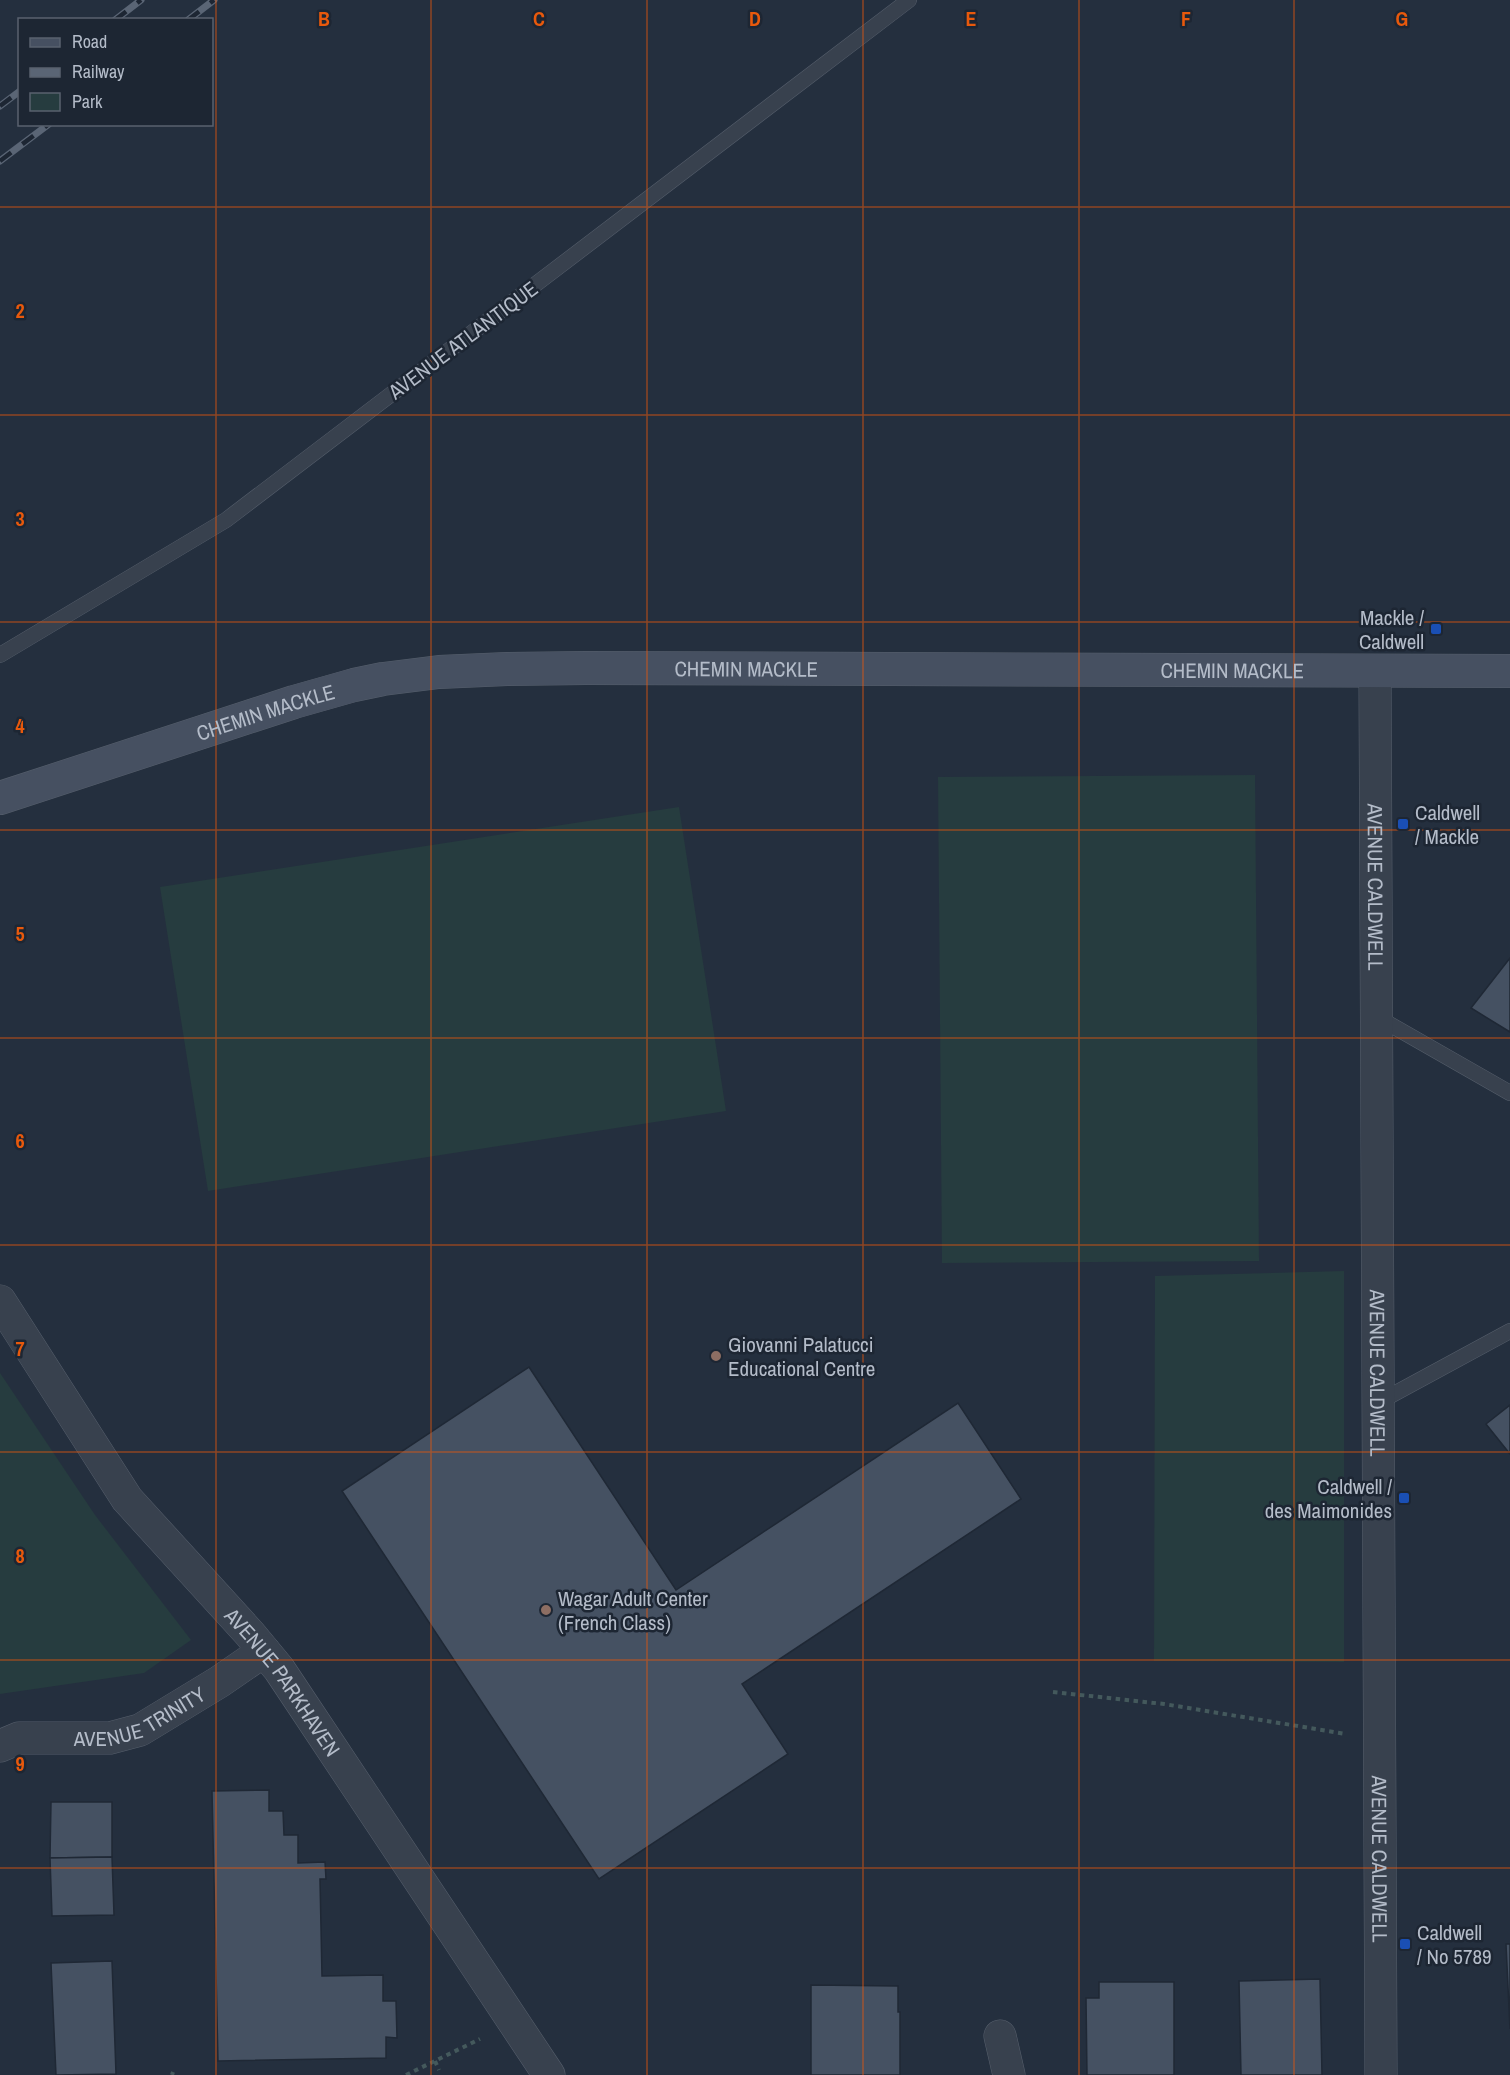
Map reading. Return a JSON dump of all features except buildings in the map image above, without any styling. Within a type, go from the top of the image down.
[{"type":"street","name":"CHEMIN MACKLE","points":[[0,798],[323,693],[383,679],[439,672],[586,668],[1510,671]]},
{"type":"street","name":"AVENUE CALDWELL","points":[[1375,671],[1381,2075]]},
{"type":"street","name":"AVENUE PARKHAVEN","points":[[0,1301],[127,1499],[250,1634],[284,1677],[549,2075]]},
{"type":"street","name":"AVENUE TRINITY","points":[[0,1746],[19,1738],[110,1738],[140,1730],[219,1682],[264,1651]]},
{"type":"street","points":[[1000,2036],[1009,2075]]},
{"type":"lane","name":"AVENUE ATLANTIQUE","points":[[0,655],[226,520],[909,0]]},
{"type":"lane","points":[[1377,1017],[1510,1093]]},
{"type":"lane","points":[[1379,1402],[1510,1331]]},
{"type":"path","points":[[1053,1692],[1164,1704],[1353,1735]]},
{"type":"path","points":[[406,2075],[480,2039]]},
{"type":"path","points":[[435,2061],[440,2070]]},
{"type":"green space","points":[[1255,775],[1259,1261],[942,1263],[938,777]]},
{"type":"green space","points":[[679,807],[726,1111],[208,1191],[160,887]]},
{"type":"green space","points":[[1344,1271],[1344,1662],[1154,1661],[1155,1276]]},
{"type":"green space","points":[[0,1373],[95,1515],[191,1640],[144,1673],[0,1694]]},
{"type":"railway","points":[[118,18],[141,0]]},
{"type":"railway","points":[[191,18],[214,0]]},
{"type":"railway","points":[[0,106],[18,92]]},
{"type":"railway","points":[[0,161],[46,126]]},
{"type":"place","name":"Mackle / Caldwell","points":[[1436,629]]},
{"type":"place","name":"Caldwell / Mackle","points":[[1403,824]]},
{"type":"place","name":"Giovanni Palatucci Educational Centre","points":[[716,1356]]},
{"type":"place","name":"Caldwell / des Maimonides","points":[[1404,1498]]},
{"type":"place","name":"Wagar Adult Center (French Class)","points":[[546,1610]]},
{"type":"place","name":"Caldwell / No 5789","points":[[1405,1944]]}]
